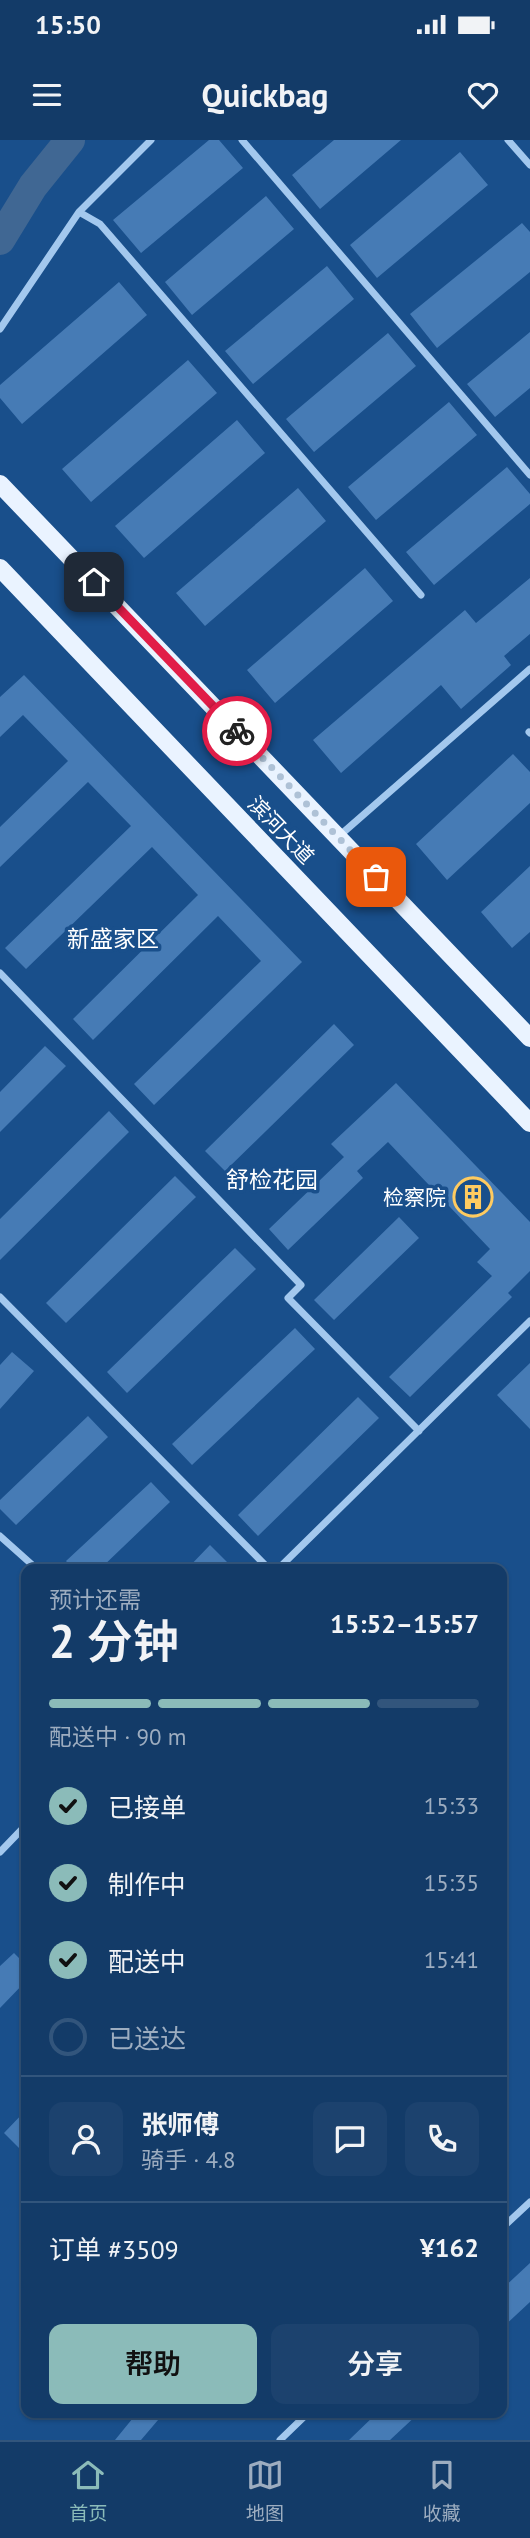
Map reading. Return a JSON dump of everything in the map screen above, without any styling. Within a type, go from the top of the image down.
[{"type":"main road","name":"滨河大道","points":[[0,484],[530,1038]]},
{"type":"main road","name":"滨河大道","points":[[0,568],[530,1123]]},
{"type":"street","points":[[0,329],[79,212],[151,140]]},
{"type":"street","points":[[242,140],[530,475]]},
{"type":"street","points":[[508,140],[530,165]]},
{"type":"street","points":[[79,212],[100,224],[421,595]]},
{"type":"street","points":[[338,837],[530,669]]},
{"type":"street","points":[[0,973],[301,1285],[288,1298],[419,1430]]},
{"type":"street","points":[[0,1297],[264,1564]]},
{"type":"street","points":[[283,1564],[530,1321]]},
{"type":"street","points":[[0,1536],[30,1564]]},
{"type":"street","points":[[0,1852],[21,1830]]},
{"type":"street","points":[[507,2223],[530,2202]]},
{"type":"street","points":[[280,2440],[303,2418]]},
{"type":"building","points":[[209,140],[219,140],[243,168],[141,253],[113,220]]},
{"type":"building","points":[[334,140],[401,140],[320,209],[292,175]]},
{"type":"building","points":[[460,152],[488,185],[377,278],[350,245]]},
{"type":"building","points":[[266,196],[294,229],[192,315],[165,282]]},
{"type":"building","points":[[522,223],[530,232],[530,272],[437,348],[410,314]]},
{"type":"building","points":[[327,266],[354,299],[253,384],[225,351]]},
{"type":"building","points":[[119,282],[147,315],[22,424],[0,398],[0,385]]},
{"type":"building","points":[[530,332],[530,388],[495,417],[467,384]]},
{"type":"building","points":[[388,333],[416,366],[314,452],[286,419]]},
{"type":"building","points":[[188,360],[217,393],[91,502],[62,469]]},
{"type":"building","points":[[449,402],[477,435],[376,520],[348,487]]},
{"type":"building","points":[[237,420],[265,453],[144,558],[115,526]]},
{"type":"building","points":[[507,467],[530,494],[530,504],[434,585],[406,552]]},
{"type":"building","points":[[298,488],[326,521],[205,626],[176,593]]},
{"type":"building","points":[[365,568],[393,601],[275,703],[247,670]]},
{"type":"building","points":[[530,578],[530,634],[504,656],[511,665],[461,709],[441,685],[341,773],[313,740],[465,610],[476,623]]},
{"type":"building","points":[[24,675],[302,962],[154,1105],[134,1084],[261,961],[218,916],[93,1040],[73,1019],[198,895],[152,847],[26,969],[5,948],[131,826],[88,782],[0,867],[0,827],[68,761],[23,715],[0,737],[0,697]]},
{"type":"building","points":[[513,754],[530,772],[530,803],[447,880],[416,844]]},
{"type":"building","points":[[530,866],[530,932],[512,948],[481,912]]},
{"type":"building","points":[[334,1024],[354,1045],[225,1171],[205,1151]]},
{"type":"building","points":[[45,1046],[66,1066],[0,1132],[0,1092]]},
{"type":"building","name":"检察院","points":[[396,1083],[530,1222],[530,1271],[508,1293],[512,1297],[410,1397],[389,1377],[492,1276],[477,1262],[490,1249],[388,1142],[357,1171],[363,1178],[288,1250],[269,1229],[344,1157],[331,1144]]},
{"type":"building","points":[[109,1111],[129,1132],[0,1260],[0,1219]]},
{"type":"building","points":[[175,1176],[196,1197],[66,1323],[46,1303]]},
{"type":"building","points":[[399,1217],[419,1238],[334,1320],[314,1300]]},
{"type":"building","points":[[235,1248],[256,1269],[127,1393],[107,1372]]},
{"type":"building","points":[[295,1328],[315,1349],[192,1465],[172,1444]]},
{"type":"building","points":[[12,1352],[34,1371],[0,1409],[0,1365]]},
{"type":"building","points":[[530,1363],[530,1429],[497,1395]]},
{"type":"building","points":[[358,1397],[379,1418],[258,1536],[238,1515]]},
{"type":"building","points":[[88,1416],[108,1437],[16,1525],[0,1509],[0,1500]]},
{"type":"building","points":[[151,1482],[170,1502],[105,1564],[69,1564],[66,1561]]},
{"type":"building","points":[[210,1545],[229,1564],[192,1564]]},
{"type":"building","points":[[14,1953],[21,1960],[21,1986],[0,2008],[0,1966]]},
{"type":"building","points":[[21,2115],[21,2150],[4,2133]]},
{"type":"building","points":[[530,2263],[530,2302],[507,2323],[507,2284]]},
{"type":"building","points":[[133,2418],[160,2418],[141,2440],[115,2440]]},
{"type":"building","points":[[372,2418],[414,2418],[390,2440],[349,2440]]},
{"type":"waterway","points":[[0,240],[33,186],[70,140]]},
{"type":"way so far","points":[[237,731],[376,877]]},
{"type":"place","name":"检察院","points":[[473,1197]]},
{"type":"district","name":"新盛家区","points":[[113,938]]},
{"type":"district","name":"舒检花园","points":[[272,1179]]},
{"type":"route","points":[[94,582],[237,731]]}]
